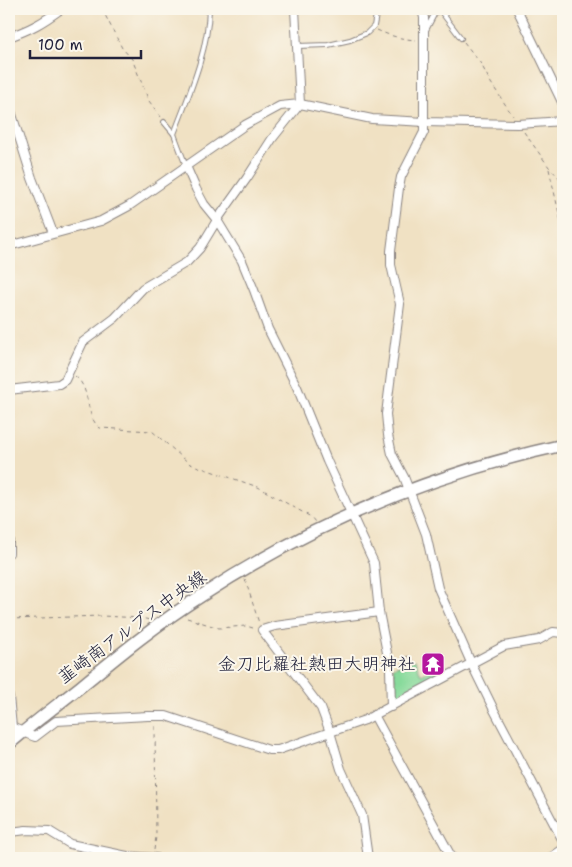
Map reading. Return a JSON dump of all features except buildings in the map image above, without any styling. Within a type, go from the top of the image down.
[{"type":"main road","name":"韮崎南アルプス中央線","points":[[9,744],[14,729],[156,626],[241,571],[321,529],[409,490],[476,468],[563,445]]},
{"type":"street","points":[[9,37],[32,28],[61,9]]},
{"type":"street","points":[[9,390],[59,384],[65,380],[83,342],[115,318],[143,288],[187,262],[200,248],[272,139],[300,104],[295,9]]},
{"type":"street","points":[[422,9],[424,18],[425,122],[421,140],[401,177],[391,252],[391,264],[400,304],[386,414],[388,435],[392,454],[404,477],[426,534],[438,588],[494,710],[563,841]]},
{"type":"street","points":[[518,9],[563,104]]},
{"type":"street","points":[[9,246],[101,221],[128,206],[244,125],[280,106],[300,104],[372,119],[425,122],[518,124],[563,121]]},
{"type":"street","points":[[9,105],[32,178],[53,234]]},
{"type":"street","points":[[186,166],[204,204],[217,220],[242,261],[268,329],[297,387],[327,461],[374,563],[379,612],[390,668],[391,706]]},
{"type":"street","points":[[9,539],[9,553]]},
{"type":"street","points":[[368,858],[362,815],[341,769],[330,732],[320,708],[262,630],[284,625],[379,612]]},
{"type":"street","points":[[9,697],[14,729],[35,737],[56,721],[166,716],[269,750],[278,750],[365,720],[472,665],[504,646],[539,640],[553,632],[563,633]]},
{"type":"street","points":[[374,715],[452,858]]},
{"type":"street","points":[[9,834],[26,830],[48,831],[70,844],[127,856],[157,858]]},
{"type":"street","points":[[550,858],[563,849]]},
{"type":"lane","points":[[174,134],[196,75],[205,42],[209,9]]},
{"type":"lane","points":[[297,46],[328,45],[350,40],[367,33],[374,26],[377,9]]},
{"type":"lane","points":[[424,37],[438,9],[460,38]]},
{"type":"lane","points":[[164,122],[174,134],[186,166]]},
{"type":"path","points":[[102,9],[122,48],[132,59],[149,100],[164,122]]},
{"type":"path","points":[[372,28],[392,37],[406,39],[424,37]]},
{"type":"path","points":[[460,38],[481,64],[491,83],[549,168],[563,182]]},
{"type":"path","points":[[549,168],[563,231]]},
{"type":"path","points":[[69,372],[83,383],[94,424],[100,428],[152,431],[190,464],[258,487],[311,518],[321,529]]},
{"type":"path","points":[[241,571],[262,630]]},
{"type":"path","points":[[9,619],[102,616],[141,618],[150,620],[156,626]]},
{"type":"path","points":[[185,618],[218,628],[246,626],[262,630]]},
{"type":"path","points":[[153,858],[156,837],[155,716]]},
{"type":"green space","points":[[415,660],[421,675],[444,664],[449,674],[398,698],[393,667]]},
{"type":"place","name":"金刀比羅社熱田大明神社","points":[[433,664]]}]
